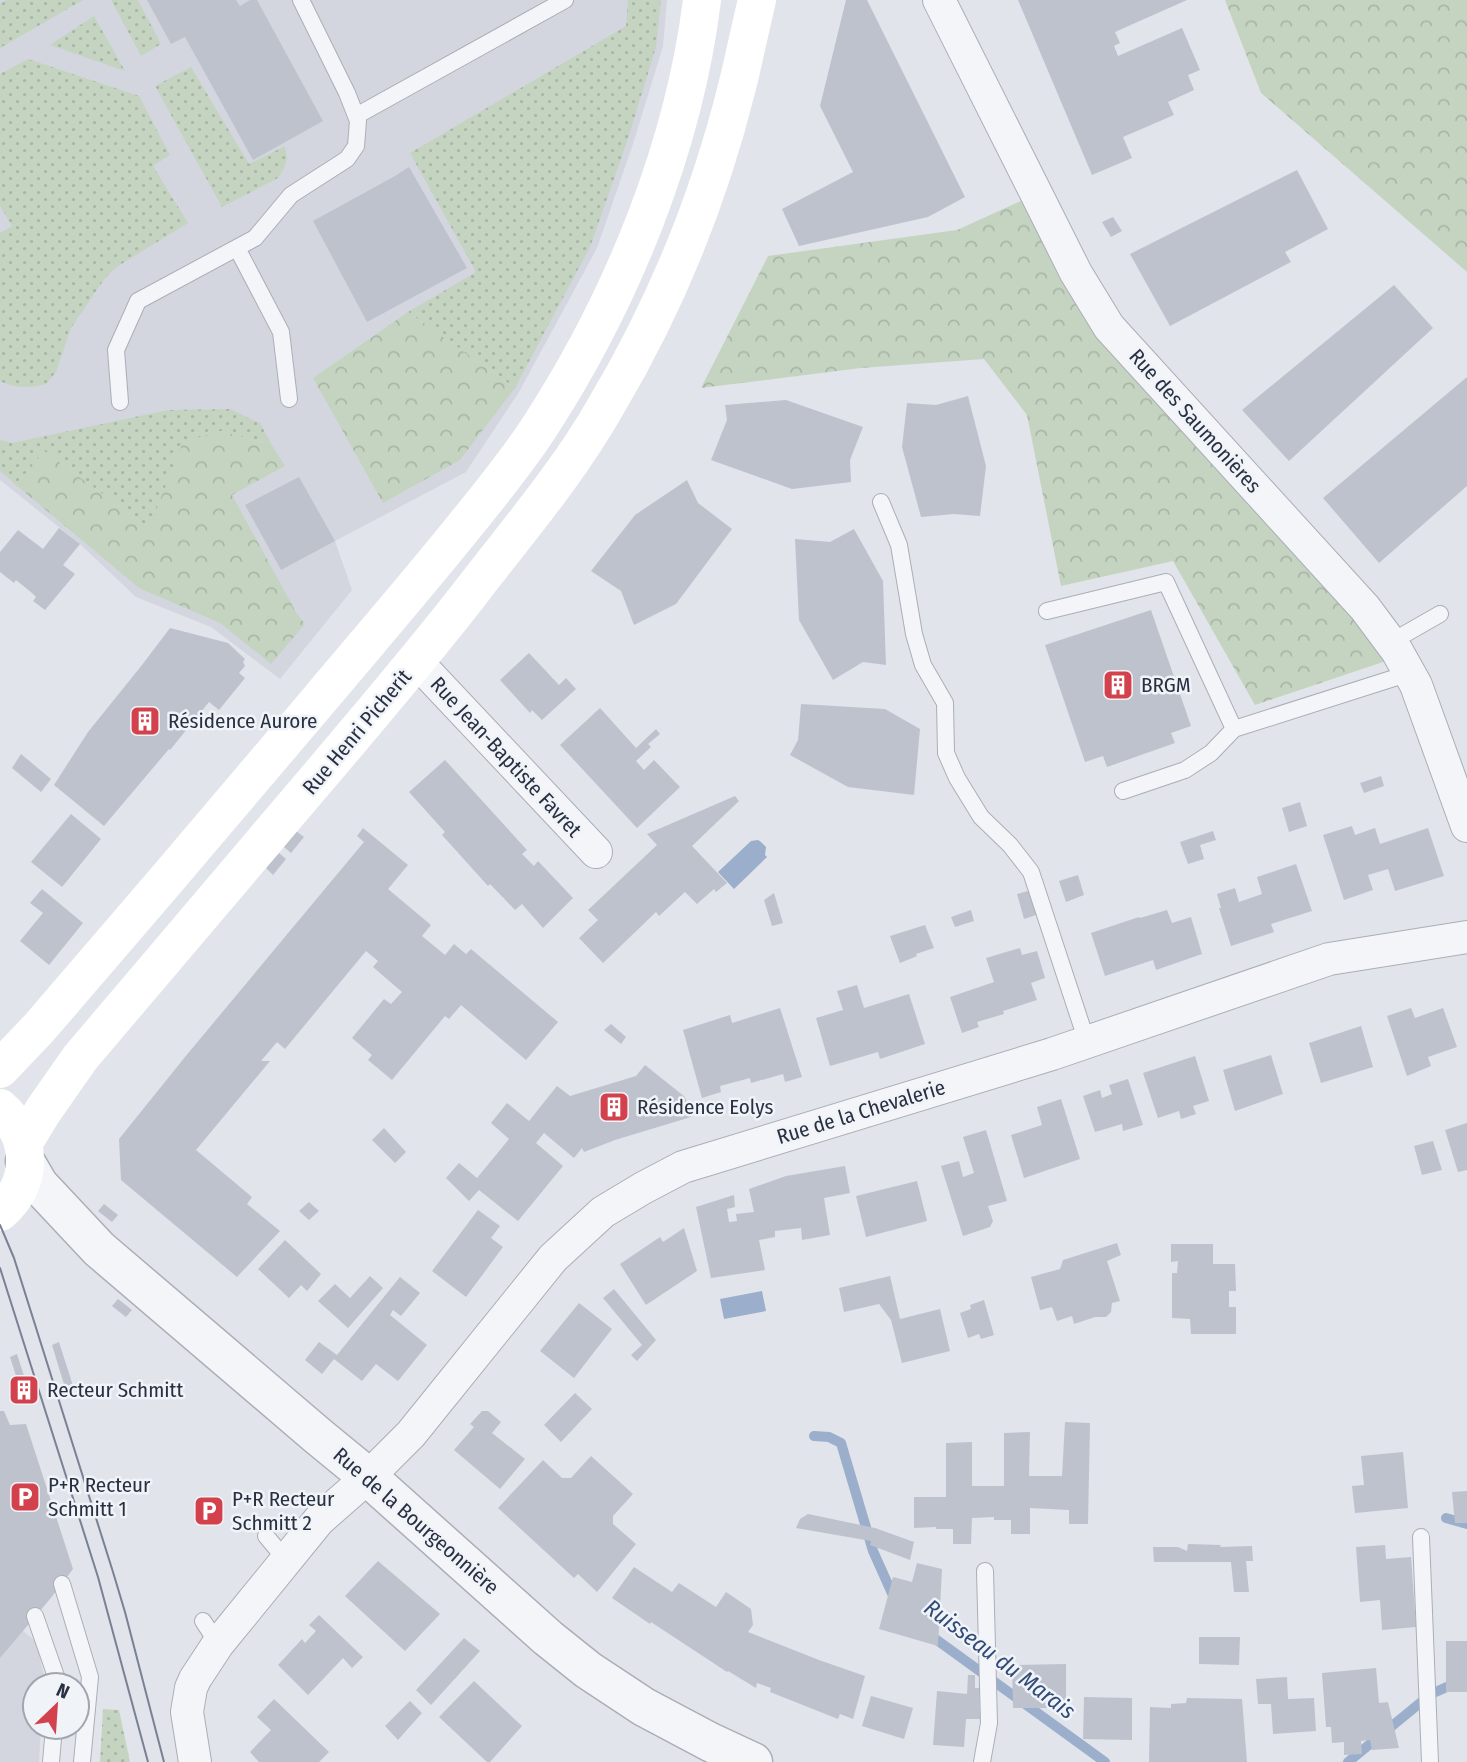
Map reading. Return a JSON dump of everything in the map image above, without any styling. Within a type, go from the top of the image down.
[{"type":"main road","points":[[0,1069],[39,1028],[402,602],[506,474],[542,424],[619,283],[658,184],[678,119],[702,0]]},
{"type":"main road","name":"Rue Henri Picherit","points":[[4,1208],[21,1184],[24,1153],[43,1111],[79,1058],[416,662],[557,481],[607,407],[662,300],[700,206],[727,124],[757,0]]},
{"type":"main road","points":[[0,1108],[13,1122],[24,1153]]},
{"type":"street","name":"Rue des Saumonières","points":[[939,0],[1076,273],[1109,327],[1365,608],[1391,642],[1416,685],[1467,826]]},
{"type":"street","name":"Rue Jean-Baptiste Favret","points":[[416,662],[596,852]]},
{"type":"street","name":"Rue de la Chevalerie","points":[[195,1762],[187,1712],[188,1699],[211,1633],[286,1560],[318,1520],[368,1477],[411,1434],[553,1258],[603,1212],[683,1167],[1087,1042],[1329,959],[1467,937]]},
{"type":"street","name":"Rue de la Bourgeonnière","points":[[24,1153],[39,1185],[99,1249],[368,1477],[548,1638],[588,1670],[644,1707],[754,1762]]},
{"type":"street","name":"Rue de la Bourgeonnière","points":[[4,1208],[27,1209],[99,1249]]},
{"type":"lane","points":[[120,402],[116,350],[138,301],[255,238],[291,195],[347,159],[356,146],[358,121],[301,0]]},
{"type":"lane","points":[[356,116],[565,0]]},
{"type":"lane","points":[[237,248],[281,332],[289,399]]},
{"type":"lane","points":[[881,502],[900,545],[914,634],[923,665],[946,703],[946,752],[957,778],[981,817],[1010,845],[1031,872],[1087,1042]]},
{"type":"lane","points":[[1047,611],[1167,582],[1234,729]]},
{"type":"lane","points":[[1391,642],[1440,614]]},
{"type":"lane","points":[[1123,790],[1185,770],[1211,753],[1234,729],[1409,673]]},
{"type":"lane","points":[[266,1536],[286,1560]]},
{"type":"lane","points":[[1421,1537],[1430,1762]]},
{"type":"lane","points":[[982,1762],[989,1723],[985,1571]]},
{"type":"lane","points":[[62,1584],[90,1677],[82,1762]]},
{"type":"lane","points":[[35,1616],[55,1671]]},
{"type":"lane","points":[[51,1762],[53,1741]]},
{"type":"shaded area","points":[[0,0],[667,0],[663,46],[597,248],[519,392],[466,472],[335,541],[352,590],[280,679],[211,627],[136,597],[80,544],[0,480]]},
{"type":"shaded area","points":[[0,1611],[36,1642],[43,1671],[21,1671],[21,1741],[40,1741],[39,1762],[0,1762]]},
{"type":"green space","points":[[6,0],[83,0],[0,48],[0,4]]},
{"type":"green space","points":[[111,0],[138,0],[161,44],[141,56]]},
{"type":"green space","points":[[628,0],[661,0],[656,47],[627,142],[590,247],[515,388],[408,312],[476,272],[410,153],[626,26]]},
{"type":"green space","points":[[1225,0],[1467,0],[1467,272],[1261,93]]},
{"type":"green space","points":[[94,16],[125,71],[50,45]]},
{"type":"green space","points":[[28,59],[139,96],[170,155],[153,166],[188,223],[115,268],[71,328],[56,372],[46,384],[23,387],[0,381],[0,233],[12,226],[0,206],[0,74]]},
{"type":"green space","points":[[191,67],[249,164],[285,146],[287,159],[278,178],[222,207],[155,86]]},
{"type":"green space","points":[[1023,200],[1355,616],[1386,661],[1255,705],[1173,561],[1061,586],[1027,415],[984,359],[861,368],[701,388],[768,256],[957,230]]},
{"type":"green space","points":[[408,312],[515,388],[460,460],[383,503],[313,378]]},
{"type":"green space","points":[[230,409],[260,423],[272,445],[220,431],[149,528],[44,451],[16,485],[0,471],[0,440],[12,443],[168,410]]},
{"type":"green space","points":[[220,431],[272,445],[285,466],[232,495],[305,624],[271,664],[220,623],[139,588],[16,485],[44,451],[149,528],[183,442]]},
{"type":"green space","points":[[103,1709],[119,1710],[130,1762],[100,1762]]},
{"type":"water","points":[[758,840],[766,847],[767,857],[734,889],[718,872],[751,841]]},
{"type":"water","points":[[762,1291],[766,1311],[724,1319],[720,1299]]},
{"type":"building","points":[[147,0],[236,0],[240,6],[250,0],[257,0],[323,121],[253,160],[185,37],[171,44]]},
{"type":"building","points":[[846,0],[867,0],[965,197],[928,217],[799,246],[782,209],[853,172],[820,106]]},
{"type":"building","points":[[1018,0],[1187,0],[1115,32],[1120,43],[1114,46],[1118,56],[1182,28],[1200,70],[1188,75],[1194,90],[1168,102],[1174,115],[1123,137],[1132,158],[1092,175]]},
{"type":"building","points":[[409,167],[467,268],[367,322],[313,221]]},
{"type":"building","points":[[1297,170],[1328,229],[1285,252],[1291,262],[1170,326],[1130,254]]},
{"type":"building","points":[[1113,217],[1122,231],[1111,237],[1102,222]]},
{"type":"building","points":[[1394,285],[1433,328],[1289,461],[1242,410]]},
{"type":"building","points":[[1467,377],[1467,486],[1379,563],[1323,498]]},
{"type":"building","points":[[968,396],[986,466],[980,516],[954,514],[921,517],[902,447],[907,403],[936,405]]},
{"type":"building","points":[[786,400],[863,427],[850,460],[851,482],[792,489],[711,460],[727,420],[725,405]]},
{"type":"building","points":[[299,477],[335,541],[281,570],[245,505]]},
{"type":"building","points":[[687,480],[698,503],[732,529],[676,604],[634,625],[621,591],[591,571],[635,515]]},
{"type":"building","points":[[59,528],[80,544],[63,565],[75,574],[45,610],[33,601],[36,597],[32,593],[0,572],[0,552],[18,530],[43,549]]},
{"type":"building","points":[[854,529],[883,581],[886,665],[863,662],[833,680],[799,620],[795,539],[830,542]]},
{"type":"building","name":"BRGM","points":[[1151,610],[1191,726],[1171,733],[1175,743],[1107,767],[1103,756],[1085,762],[1045,645]]},
{"type":"building","name":"Résidence Aurore","points":[[170,628],[228,643],[245,659],[245,666],[239,673],[245,678],[219,710],[209,702],[104,826],[54,785],[88,732]]},
{"type":"building","points":[[529,653],[559,685],[566,678],[576,689],[542,720],[532,710],[530,713],[500,680]]},
{"type":"building","points":[[801,704],[885,709],[920,729],[914,795],[848,787],[790,755],[798,740]]},
{"type":"building","points":[[600,708],[636,748],[656,729],[660,734],[648,744],[651,747],[636,761],[644,770],[654,760],[680,787],[637,828],[560,745]]},
{"type":"building","points":[[21,754],[51,779],[41,792],[12,768]]},
{"type":"building","points":[[445,760],[527,850],[522,854],[534,866],[538,861],[573,898],[543,928],[522,904],[515,910],[490,884],[488,886],[442,835],[445,832],[409,792]]},
{"type":"building","points":[[1381,776],[1384,786],[1364,793],[1360,783]]},
{"type":"building","points":[[735,796],[739,801],[692,846],[727,883],[716,892],[714,889],[697,904],[685,892],[659,916],[656,912],[603,963],[579,938],[598,920],[588,910],[657,845],[647,834]]},
{"type":"building","points":[[1300,802],[1307,826],[1289,832],[1282,808]]},
{"type":"building","points":[[71,814],[101,839],[62,887],[31,862]]},
{"type":"building","points":[[1352,826],[1355,835],[1375,828],[1380,844],[1428,828],[1444,876],[1395,891],[1388,869],[1368,875],[1373,890],[1344,900],[1323,835]]},
{"type":"building","points":[[363,828],[408,865],[388,889],[431,925],[422,936],[445,955],[454,944],[466,954],[471,949],[558,1022],[526,1060],[461,1005],[449,1019],[445,1016],[392,1080],[368,1060],[372,1055],[352,1038],[384,999],[391,1004],[402,992],[373,967],[378,961],[366,951],[285,1049],[277,1042],[261,1061],[270,1061],[196,1150],[252,1197],[247,1204],[280,1231],[237,1277],[121,1180],[119,1139],[364,842],[357,836]]},
{"type":"building","points":[[296,831],[304,837],[291,853],[284,847]]},
{"type":"building","points":[[1213,831],[1216,840],[1200,845],[1204,859],[1188,864],[1180,842]]},
{"type":"building","points":[[279,853],[286,859],[273,875],[266,868]]},
{"type":"building","points":[[1296,864],[1312,911],[1271,924],[1274,932],[1231,946],[1217,894],[1235,888],[1239,902],[1262,894],[1257,877]]},
{"type":"building","points":[[1078,875],[1084,895],[1066,902],[1059,881]]},
{"type":"building","points":[[42,889],[83,923],[49,965],[20,941],[43,913],[30,903]]},
{"type":"building","points":[[1032,890],[1039,914],[1024,919],[1017,894]]},
{"type":"building","points":[[774,893],[783,923],[772,926],[764,900]]},
{"type":"building","points":[[971,910],[974,921],[955,927],[951,917]]},
{"type":"building","points":[[1167,910],[1172,923],[1191,917],[1202,954],[1156,970],[1153,960],[1105,976],[1091,933]]},
{"type":"building","points":[[925,925],[934,948],[900,963],[890,936]]},
{"type":"building","points":[[1020,948],[1022,955],[1037,951],[1045,978],[1031,983],[1037,1000],[977,1022],[979,1027],[962,1033],[950,997],[994,982],[986,958]]},
{"type":"building","points":[[857,985],[864,1008],[909,994],[925,1044],[880,1059],[878,1052],[830,1066],[816,1018],[843,1010],[837,991]]},
{"type":"building","points":[[780,1008],[802,1077],[785,1082],[783,1074],[751,1083],[750,1078],[720,1086],[721,1092],[702,1098],[683,1030],[730,1015],[732,1023]]},
{"type":"building","points":[[1411,1008],[1415,1018],[1443,1008],[1457,1047],[1428,1057],[1431,1066],[1407,1076],[1387,1016]]},
{"type":"building","points":[[611,1024],[626,1037],[621,1044],[604,1030]]},
{"type":"building","points":[[1361,1026],[1373,1067],[1321,1083],[1309,1043]]},
{"type":"building","points":[[1271,1055],[1283,1094],[1235,1111],[1223,1070]]},
{"type":"building","points":[[1195,1056],[1209,1101],[1193,1106],[1196,1114],[1181,1119],[1179,1111],[1158,1118],[1143,1073]]},
{"type":"building","points":[[645,1065],[685,1097],[691,1117],[584,1152],[582,1148],[574,1158],[544,1133],[536,1143],[563,1166],[518,1221],[479,1190],[469,1201],[446,1178],[459,1163],[477,1178],[509,1139],[491,1123],[507,1103],[529,1121],[557,1086],[570,1096],[636,1076]]},
{"type":"building","points":[[1128,1079],[1143,1125],[1123,1131],[1122,1124],[1095,1132],[1083,1096],[1100,1090],[1102,1098],[1112,1094],[1109,1085]]},
{"type":"building","points":[[1061,1099],[1080,1159],[1024,1178],[1011,1135],[1042,1125],[1037,1107]]},
{"type":"building","points":[[1467,1123],[1467,1170],[1458,1172],[1445,1130]]},
{"type":"building","points":[[384,1128],[406,1152],[395,1163],[372,1140]]},
{"type":"building","points":[[986,1130],[1007,1201],[988,1206],[993,1221],[990,1227],[963,1236],[941,1166],[959,1161],[963,1177],[974,1173],[963,1137]]},
{"type":"building","points":[[1433,1141],[1442,1170],[1422,1175],[1414,1146]]},
{"type":"building","points":[[845,1166],[850,1193],[824,1198],[830,1235],[802,1240],[801,1228],[775,1231],[775,1237],[759,1240],[765,1270],[711,1278],[696,1207],[734,1195],[735,1207],[727,1209],[729,1222],[737,1221],[736,1214],[754,1212],[749,1189],[786,1176]]},
{"type":"building","points":[[917,1181],[927,1221],[866,1237],[856,1196]]},
{"type":"building","points":[[309,1202],[319,1211],[309,1220],[299,1211]]},
{"type":"building","points":[[104,1204],[118,1215],[112,1222],[98,1211]]},
{"type":"building","points":[[478,1210],[500,1226],[491,1238],[503,1247],[466,1297],[432,1271]]},
{"type":"building","points":[[684,1228],[697,1271],[646,1305],[620,1264],[660,1237],[663,1242]]},
{"type":"building","points":[[285,1240],[321,1274],[307,1291],[301,1285],[289,1298],[258,1269]]},
{"type":"building","points":[[1117,1243],[1121,1255],[1107,1261],[1120,1301],[1112,1303],[1111,1312],[1106,1317],[1095,1317],[1074,1324],[1072,1316],[1057,1321],[1052,1307],[1040,1310],[1031,1277],[1060,1269],[1063,1260]]},
{"type":"building","points":[[1171,1244],[1213,1244],[1213,1264],[1235,1264],[1236,1291],[1229,1291],[1229,1307],[1236,1307],[1236,1334],[1191,1334],[1190,1319],[1172,1318],[1172,1273],[1177,1273],[1178,1261],[1171,1262]]},
{"type":"building","points":[[370,1276],[383,1288],[348,1328],[318,1301],[335,1284],[350,1298]]},
{"type":"building","points":[[890,1276],[900,1319],[940,1309],[950,1351],[902,1363],[891,1320],[879,1304],[844,1312],[839,1288]]},
{"type":"building","points":[[400,1277],[420,1293],[401,1316],[393,1310],[390,1315],[427,1345],[398,1381],[376,1364],[362,1381],[334,1359],[322,1374],[305,1360],[319,1342],[337,1355]]},
{"type":"building","points":[[614,1289],[656,1340],[637,1361],[631,1355],[642,1345],[603,1298]]},
{"type":"building","points":[[118,1299],[132,1310],[126,1317],[112,1306]]},
{"type":"building","points":[[984,1300],[994,1335],[981,1339],[979,1334],[968,1338],[960,1313],[971,1309],[970,1305]]},
{"type":"building","points":[[579,1303],[612,1329],[574,1378],[540,1351]]},
{"type":"building","name":"Recteur Schmitt","points":[[59,1342],[74,1389],[66,1391],[52,1345]]},
{"type":"building","name":"Recteur Schmitt","points":[[17,1354],[32,1401],[25,1404],[10,1357]]},
{"type":"building","points":[[575,1393],[592,1409],[561,1442],[544,1425]]},
{"type":"building","name":"P+R Recteur Schmitt 1","points":[[0,1411],[4,1411],[10,1425],[26,1424],[73,1569],[0,1658]]},
{"type":"building","points":[[482,1411],[488,1411],[501,1422],[492,1433],[525,1459],[500,1489],[454,1450],[474,1427],[470,1424]]},
{"type":"building","points":[[1065,1422],[1090,1423],[1088,1524],[1069,1524],[1069,1510],[1030,1508],[1030,1534],[1011,1534],[1011,1520],[994,1520],[994,1517],[972,1518],[971,1544],[953,1544],[953,1529],[914,1528],[914,1497],[946,1497],[946,1443],[972,1442],[972,1486],[1004,1486],[1004,1433],[1030,1432],[1029,1476],[1062,1476]]},
{"type":"building","points":[[1403,1452],[1408,1508],[1355,1513],[1352,1486],[1364,1485],[1361,1456]]},
{"type":"building","points":[[591,1456],[633,1494],[613,1516],[613,1524],[636,1544],[597,1592],[578,1574],[574,1578],[498,1508],[543,1460],[562,1478],[571,1478]]},
{"type":"building","points":[[1467,1491],[1467,1523],[1455,1523],[1452,1492]]},
{"type":"building","points":[[808,1514],[875,1528],[914,1542],[910,1560],[870,1545],[871,1541],[796,1528],[800,1519]]},
{"type":"building","points":[[1188,1544],[1252,1546],[1253,1561],[1246,1561],[1249,1592],[1234,1592],[1231,1562],[1154,1562],[1153,1547],[1178,1547],[1187,1551]]},
{"type":"building","points":[[1385,1545],[1386,1559],[1411,1557],[1416,1627],[1382,1630],[1380,1600],[1360,1602],[1356,1547]]},
{"type":"building","points":[[378,1561],[440,1614],[405,1651],[345,1596]]},
{"type":"building","points":[[917,1563],[942,1569],[938,1646],[879,1629],[893,1577],[912,1582]]},
{"type":"building","points":[[634,1567],[672,1592],[679,1583],[716,1607],[726,1592],[751,1609],[753,1625],[748,1632],[865,1676],[853,1719],[840,1714],[838,1719],[770,1692],[771,1688],[757,1683],[756,1688],[612,1598]]},
{"type":"building","points":[[319,1615],[363,1657],[352,1668],[343,1658],[308,1695],[278,1665],[302,1639],[305,1643],[316,1631],[309,1625]]},
{"type":"building","points":[[1199,1637],[1240,1637],[1239,1665],[1199,1664]]},
{"type":"building","points":[[464,1638],[480,1651],[431,1705],[416,1690]]},
{"type":"building","points":[[1446,1641],[1467,1641],[1467,1692],[1446,1692]]},
{"type":"building","points":[[1066,1664],[1066,1708],[1013,1708],[1012,1665]]},
{"type":"building","points":[[1376,1668],[1379,1703],[1388,1702],[1399,1748],[1372,1750],[1370,1740],[1361,1741],[1362,1754],[1344,1755],[1344,1742],[1332,1743],[1331,1727],[1326,1727],[1322,1673]]},
{"type":"building","points":[[968,1675],[975,1675],[975,1688],[979,1688],[980,1719],[966,1719],[964,1747],[933,1745],[937,1691],[967,1694]]},
{"type":"building","points":[[1287,1677],[1288,1699],[1314,1698],[1316,1731],[1273,1734],[1271,1704],[1258,1704],[1256,1679]]},
{"type":"building","points":[[474,1681],[522,1726],[490,1762],[439,1717]]},
{"type":"building","points":[[871,1696],[913,1708],[904,1739],[862,1726]]},
{"type":"building","points":[[1084,1697],[1132,1698],[1132,1740],[1083,1739]]},
{"type":"building","points":[[1187,1698],[1242,1699],[1247,1762],[1149,1762],[1150,1707],[1171,1708],[1171,1704],[1186,1703]]},
{"type":"building","points":[[274,1699],[329,1752],[319,1762],[259,1762],[250,1752],[271,1730],[257,1717]]},
{"type":"building","points":[[410,1701],[422,1713],[398,1740],[385,1726]]},
{"type":"waterway","name":"Ruisseau du Marais","points":[[814,1436],[829,1437],[841,1443],[873,1551],[895,1600]]},
{"type":"waterway","name":"Ruisseau du Marais","points":[[1446,1518],[1467,1524]]},
{"type":"waterway","name":"Ruisseau du Marais","points":[[930,1635],[1105,1762]]},
{"type":"waterway","name":"Ruisseau du Marais","points":[[1348,1762],[1431,1694],[1467,1678]]},
{"type":"tram line","points":[[0,1225],[14,1258],[113,1572],[164,1762]]},
{"type":"tram line","points":[[0,1268],[98,1577],[148,1762]]},
{"type":"place","name":"BRGM","points":[[1118,685]]},
{"type":"place","name":"Résidence Aurore","points":[[145,721]]},
{"type":"place","name":"Résidence Eolys","points":[[614,1107]]},
{"type":"place","name":"Recteur Schmitt","points":[[24,1390]]},
{"type":"place","name":"P+R Recteur Schmitt 1","points":[[25,1497]]},
{"type":"place","name":"P+R Recteur Schmitt 2","points":[[209,1511]]}]
